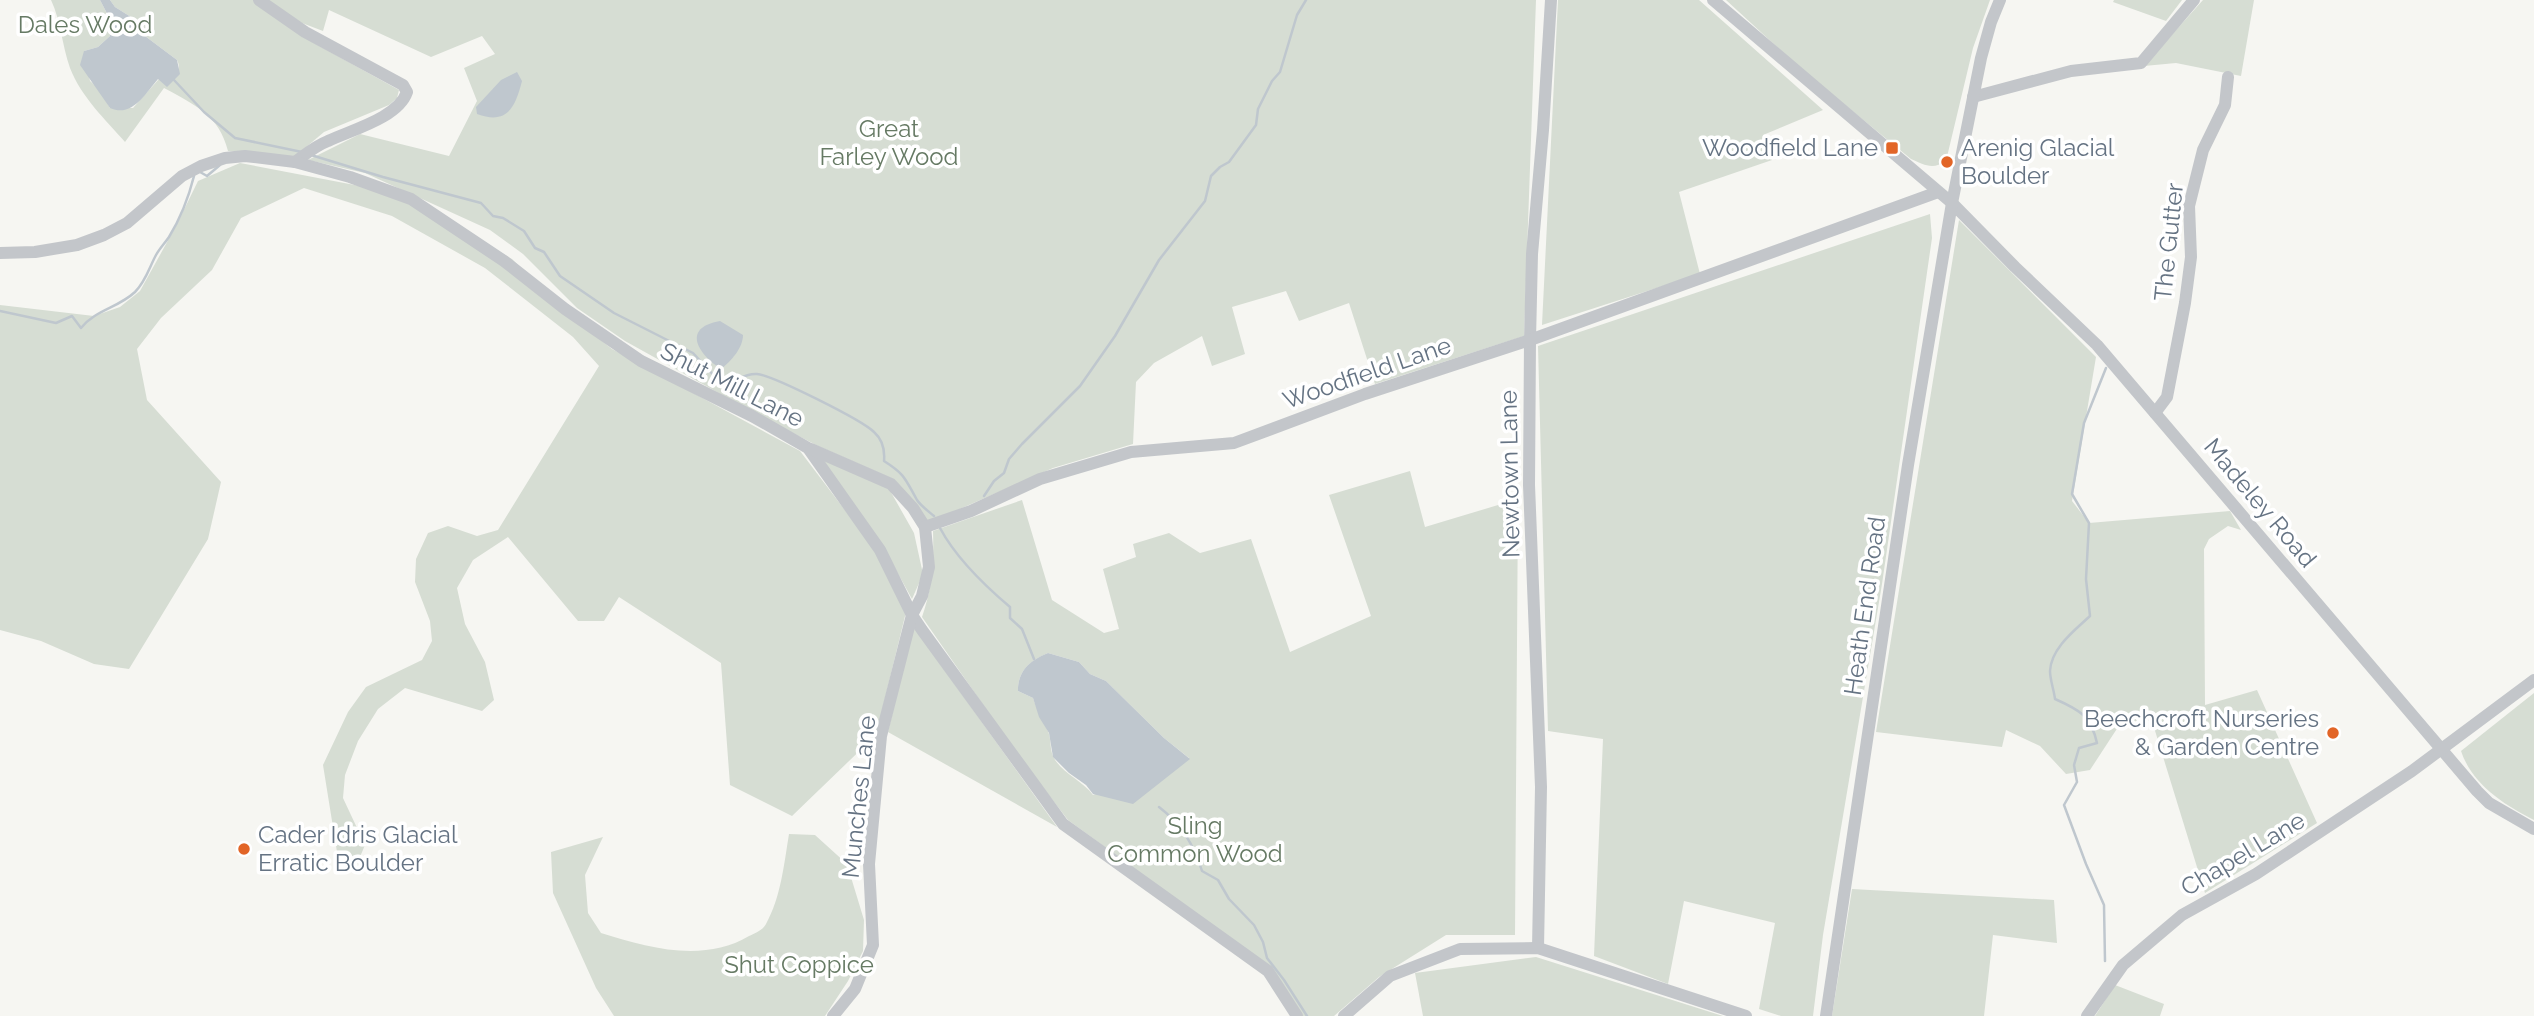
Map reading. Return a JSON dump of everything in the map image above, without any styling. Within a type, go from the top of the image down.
[{"type":"street","points":[[259,0],[287,21],[403,85],[406,90],[404,99],[387,114],[302,157]]},
{"type":"street","name":"Newtown Lane","points":[[1538,948],[1541,787],[1529,485],[1530,340],[1532,254],[1551,0]]},
{"type":"street","name":"Madeley Road","points":[[1713,0],[1952,203],[2097,345],[2442,751],[2489,803],[2534,829]]},
{"type":"street","name":"Heath End Road","points":[[1826,1016],[1908,465],[1952,203],[1990,22],[2000,0]]},
{"type":"street","points":[[1973,97],[2071,71],[2141,62],[2194,0]]},
{"type":"street","name":"The Gutter","points":[[2155,413],[2167,397],[2185,303],[2191,257],[2189,206],[2203,150],[2225,105],[2228,77]]},
{"type":"street","name":"Shut Mill Lane","points":[[0,253],[35,253],[104,235],[142,212],[182,176],[225,158],[302,157],[411,199],[504,261],[565,309],[641,362],[752,416],[808,448],[880,550],[912,615],[1063,824],[1268,971],[1297,1016]]},
{"type":"street","name":"Woodfield Lane","points":[[925,527],[1040,479],[1131,452],[1234,443],[1366,394],[1530,340],[1938,192]]},
{"type":"street","points":[[808,448],[891,484],[913,508],[925,527],[929,567],[922,596],[912,615]]},
{"type":"street","name":"Munches Lane","points":[[834,1016],[855,989],[873,945],[869,864],[881,736],[912,615]]},
{"type":"street","name":"Chapel Lane","points":[[2087,1016],[2123,965],[2182,915],[2256,874],[2442,751],[2534,680]]},
{"type":"street","points":[[1343,1016],[1390,976],[1460,949],[1538,948],[1746,1016]]},
{"type":"green space","name":"Dales Wood","points":[[51,0],[100,0],[112,23],[110,36],[98,47],[84,51],[90,81],[99,89],[110,108],[133,108],[159,79],[167,86],[176,74],[179,64],[145,36],[139,22],[115,7],[110,0],[253,0],[314,43],[399,90],[397,98],[389,105],[324,132],[292,159],[269,154],[228,151],[219,128],[204,112],[164,88],[125,142],[94,108],[75,79],[67,60]]},
{"type":"green space","name":"Great Farley Wood","points":[[267,0],[1536,0],[1524,336],[1375,384],[1349,303],[1299,321],[1286,291],[1232,307],[1245,354],[1212,366],[1202,336],[1154,363],[1136,382],[1133,444],[1053,468],[921,526],[895,480],[816,445],[625,341],[577,308],[523,254],[490,230],[365,173],[308,160],[360,134],[449,156],[477,101],[464,68],[495,54],[482,36],[431,57],[329,10],[323,31],[302,23]]},
{"type":"green space","points":[[1558,0],[1699,0],[1823,110],[1763,135],[1772,160],[1679,192],[1700,274],[1542,325]]},
{"type":"green space","points":[[1726,0],[1990,0],[1973,48],[1946,161],[1933,166],[1911,159],[1801,69]]},
{"type":"green space","points":[[2182,0],[2166,21],[2113,2]]},
{"type":"green space","points":[[2203,0],[2254,0],[2241,76],[2176,63],[2144,66]]},
{"type":"green space","points":[[240,163],[386,191],[428,210],[512,259],[566,313],[612,349],[800,451],[876,551],[906,612],[876,735],[792,816],[730,785],[721,663],[619,597],[604,621],[578,621],[508,537],[473,560],[457,588],[465,624],[485,662],[494,700],[482,711],[405,688],[378,709],[358,741],[345,775],[343,798],[365,845],[357,864],[335,861],[337,852],[323,765],[348,712],[366,687],[422,660],[432,641],[430,621],[415,582],[416,559],[428,533],[448,526],[477,536],[498,530],[599,366],[573,337],[485,268],[392,216],[304,188],[241,218],[212,270],[161,318],[137,349],[147,400],[221,482],[208,539],[129,669],[94,664],[41,641],[0,630],[0,305],[94,316],[120,307],[140,291],[198,181]]},
{"type":"green space","points":[[1930,214],[1932,238],[1882,584],[1823,935],[1813,1016],[1781,1016],[1759,1009],[1775,923],[1684,901],[1668,984],[1594,956],[1603,739],[1548,731],[1538,346]]},
{"type":"green space","points":[[1959,220],[2096,357],[2072,501],[2089,523],[2230,511],[2241,530],[2228,526],[2209,539],[2204,549],[2205,705],[2257,690],[2317,823],[2205,893],[2152,721],[2122,721],[2090,770],[2066,774],[2040,746],[2006,730],[2002,747],[1876,732]]},
{"type":"green space","points":[[819,457],[888,487],[914,533],[923,574],[912,599],[883,546]]},
{"type":"green space","name":"Sling Common Wood","points":[[1410,471],[1425,527],[1518,499],[1515,935],[1446,935],[1379,977],[1334,1016],[1303,1016],[1269,967],[1068,820],[1018,755],[922,617],[932,575],[933,531],[1022,500],[1052,600],[1104,633],[1119,629],[1103,569],[1136,557],[1133,544],[1169,533],[1200,553],[1251,539],[1290,652],[1371,616],[1329,495]],"holes":[[[1048,653],[1079,662],[1090,674],[1106,681],[1164,738],[1189,758],[1093,795],[1066,772],[1053,756],[1049,734],[1033,698],[1018,691],[1020,677],[1026,667]]]},
{"type":"green space","points":[[913,626],[1057,827],[888,732]]},
{"type":"green space","points":[[2534,693],[2534,820],[2511,808],[2490,792],[2473,774],[2461,751]]},
{"type":"green space","name":"Shut Coppice","points":[[789,834],[815,835],[847,864],[864,920],[863,951],[848,981],[825,1016],[614,1016],[596,988],[553,893],[551,852],[603,837],[585,875],[588,913],[601,933],[657,948],[695,951],[732,944],[765,926],[779,892]]},
{"type":"green space","points":[[1852,889],[2054,900],[2057,943],[1993,935],[1984,1016],[1832,1016]]},
{"type":"green space","points":[[1536,957],[1723,1016],[1423,1016],[1415,973]]},
{"type":"green space","points":[[2115,985],[2164,1004],[2160,1016],[2095,1016]]},
{"type":"shaded area","points":[[100,0],[110,0],[115,7],[139,22],[145,36],[177,60],[180,74],[167,87],[158,79],[137,103],[125,110],[110,108],[80,65],[84,51],[98,47],[110,36],[112,23]]},
{"type":"shaded area","points":[[517,72],[522,81],[508,112],[496,117],[477,114],[476,107],[501,80]]},
{"type":"shaded area","points":[[720,321],[743,335],[739,349],[721,369],[706,356],[697,342],[700,329]]},
{"type":"shaded area","points":[[1048,653],[1079,662],[1090,674],[1106,681],[1164,738],[1190,759],[1133,804],[1093,794],[1053,757],[1049,733],[1039,717],[1033,698],[1018,691],[1022,672]]},
{"type":"waterway","points":[[984,496],[994,481],[1004,473],[1009,459],[1022,444],[1080,386],[1115,336],[1159,260],[1205,201],[1211,176],[1229,162],[1256,125],[1258,109],[1272,81],[1280,72],[1297,15],[1306,0]]},
{"type":"waterway","points":[[174,80],[204,112],[235,138],[302,152]]},
{"type":"waterway","points":[[311,155],[481,203],[493,216],[503,218],[524,231],[535,248],[544,252],[560,276],[614,313],[693,353],[717,379],[726,384],[749,375],[766,376],[853,418],[880,438],[884,461],[901,474],[919,502],[934,516]]},
{"type":"waterway","points":[[200,172],[207,176],[220,165]]},
{"type":"waterway","points":[[0,311],[56,323],[72,316],[81,328],[93,317],[128,297],[142,283],[173,230],[194,176]]},
{"type":"waterway","points":[[2105,961],[2104,905],[2064,805],[2077,782],[2074,765],[2079,748],[2097,743],[2088,720],[2055,699],[2050,671],[2059,647],[2090,616],[2086,579],[2089,523],[2072,494],[2084,423],[2106,368]]},
{"type":"waterway","points":[[940,528],[971,570],[1010,607],[1010,618],[1022,629],[1034,659]]},
{"type":"waterway","points":[[1159,807],[1185,835],[1202,871],[1218,880],[1229,899],[1254,925],[1263,942],[1267,958],[1307,1016]]},
{"type":"place","name":"Woodfield Lane","points":[[1892,148]]},
{"type":"place","name":"Arenig Glacial Boulder","points":[[1947,162]]},
{"type":"place","name":"Beechcroft Nurseries & Garden Centre","points":[[2333,733]]},
{"type":"place","name":"Cader Idris Glacial Erratic Boulder","points":[[244,849]]}]
